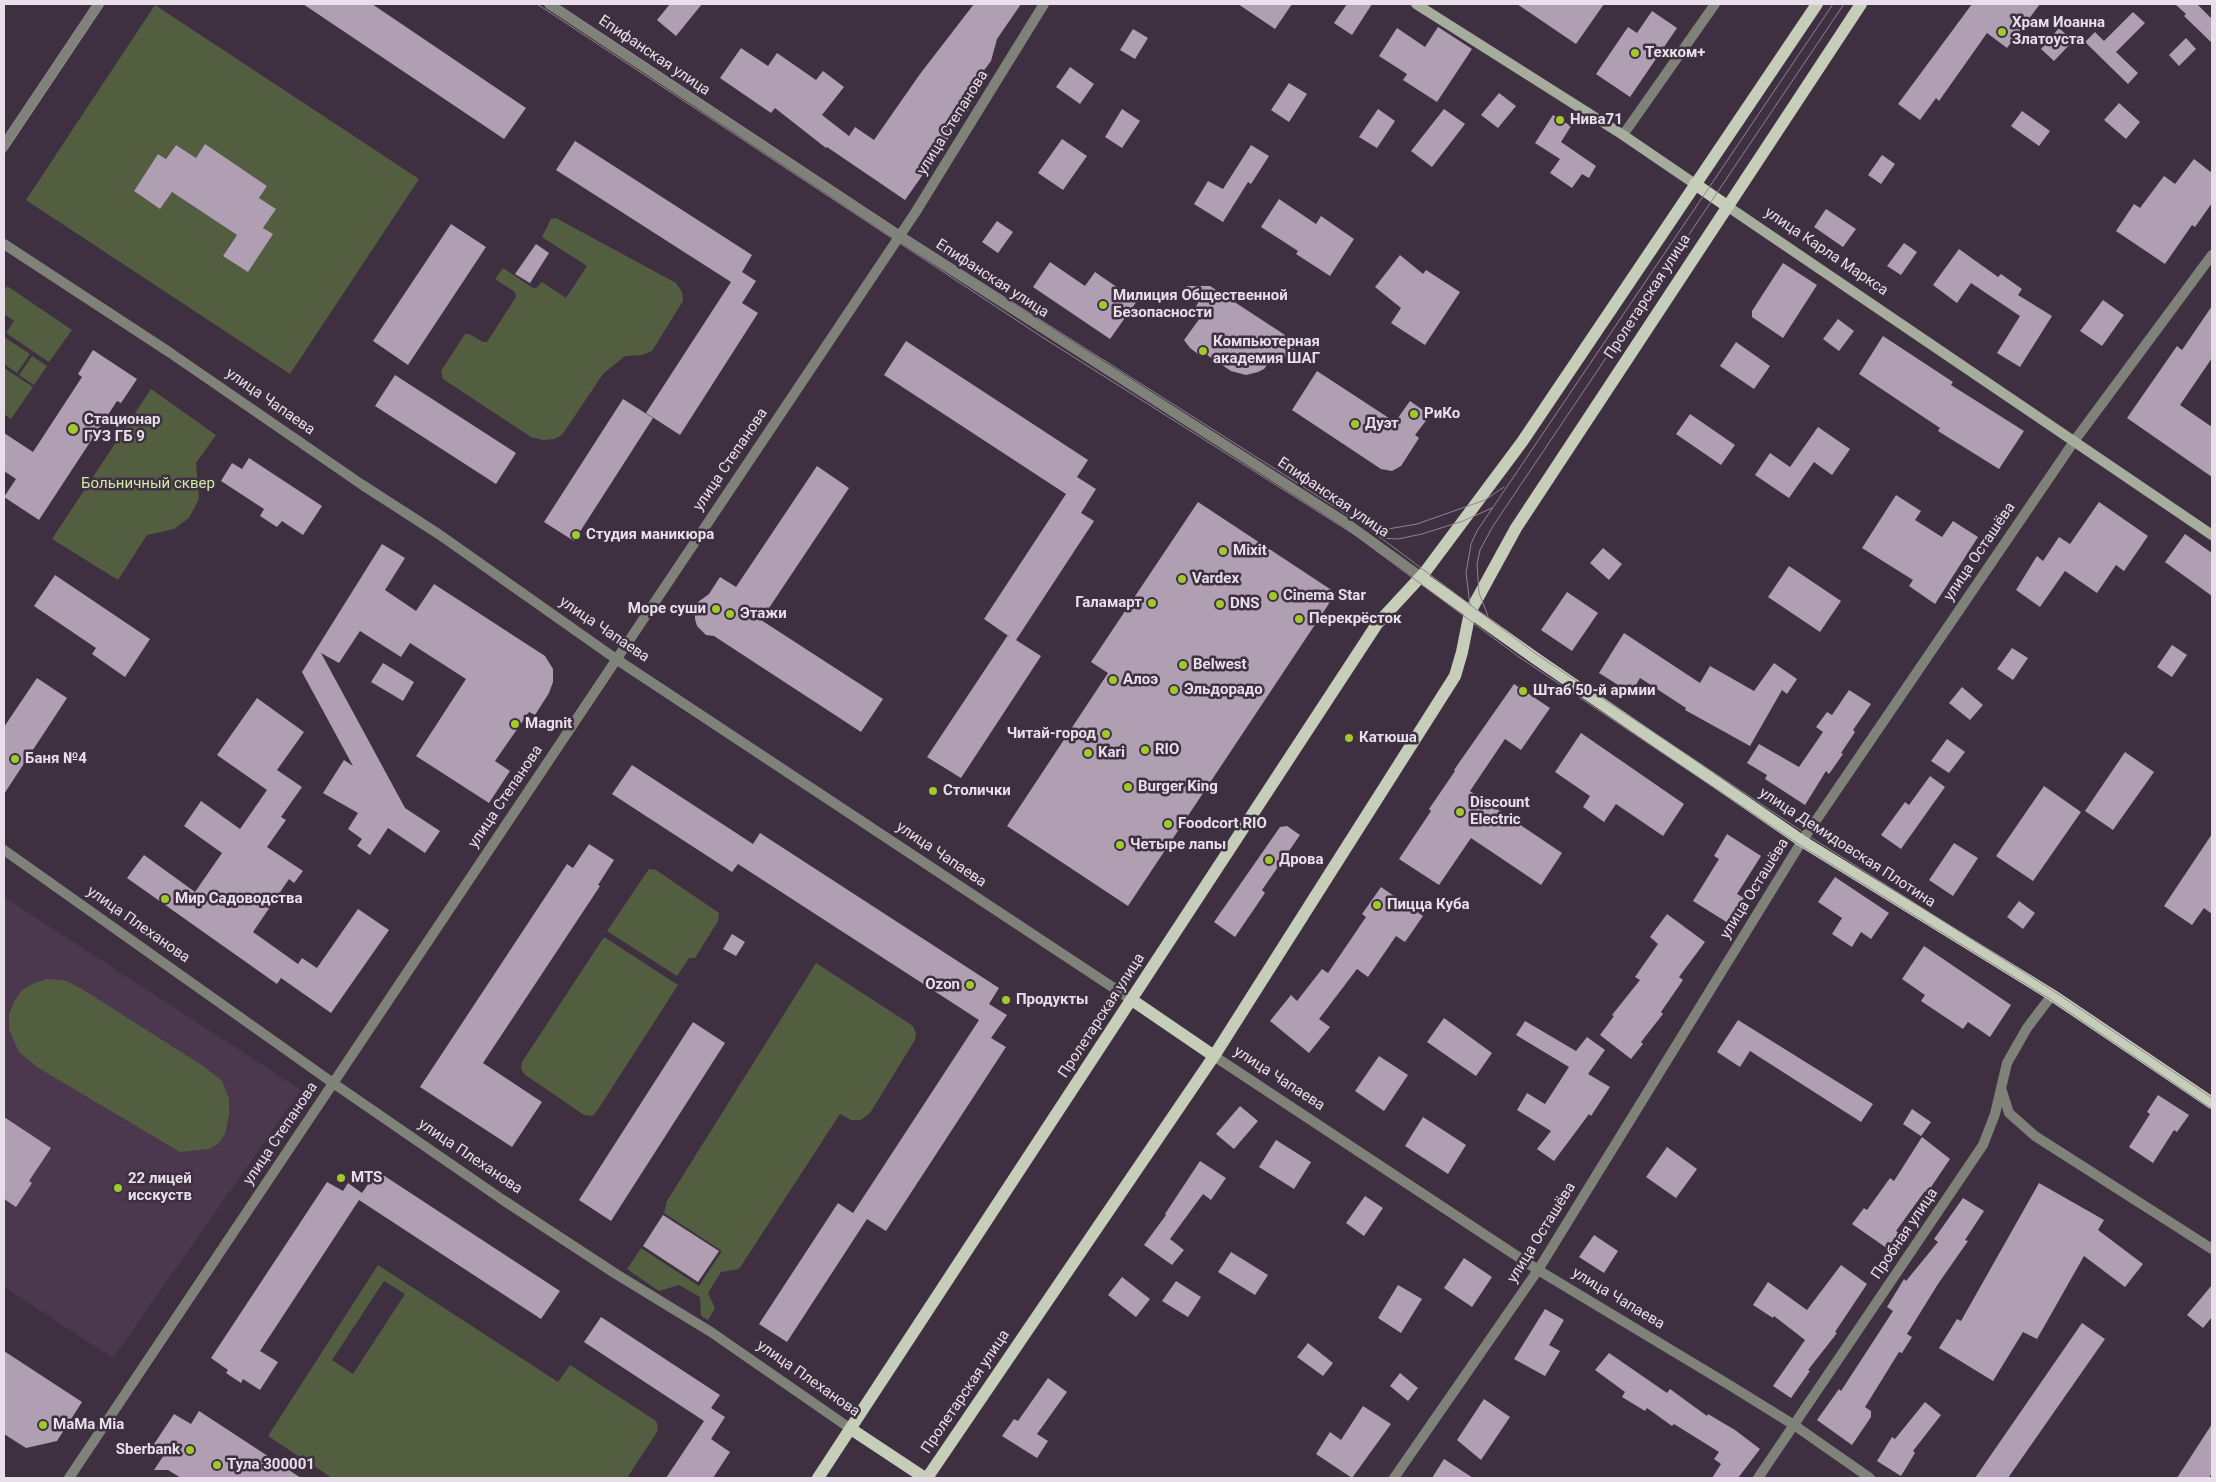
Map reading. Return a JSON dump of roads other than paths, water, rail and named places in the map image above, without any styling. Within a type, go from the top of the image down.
[{"type":"main road","name":"Пролетарская улица","points":[[818,1478],[1377,624],[1421,577],[1522,442],[1817,4]]},
{"type":"main road","name":"Пролетарская улица","points":[[926,1478],[1214,1056],[1455,676],[1470,612],[1516,528],[1861,4]]},
{"type":"main road","name":"улица Карла Маркса","points":[[1695,184],[1727,206]]},
{"type":"main road","points":[[1421,577],[1470,612]]},
{"type":"main road","name":"улица Демидовская Плотина","points":[[1470,612],[1802,841],[2052,995],[2212,1103]]},
{"type":"main road","name":"улица Чапаева","points":[[1132,1000],[1214,1056]]},
{"type":"main road","name":"улица Плеханова","points":[[851,1429],[926,1478]]},
{"type":"street","points":[[4,146],[99,4]]},
{"type":"street","name":"Епифанская улица","points":[[548,4],[899,236],[1345,522],[1421,577]]},
{"type":"street","name":"улица Степанова","points":[[69,1478],[899,236],[1044,4]]},
{"type":"street","name":"улица Карла Маркса","points":[[1416,4],[1623,135],[1695,184]]},
{"type":"street","points":[[1623,135],[1714,4]]},
{"type":"street","name":"улица Карла Маркса","points":[[1727,206],[2075,440],[2212,535]]},
{"type":"street","name":"улица Чапаева","points":[[4,244],[440,535],[616,659],[1132,1000]]},
{"type":"street","name":"улица Осташёва","points":[[1394,1478],[1538,1270],[1802,841],[2075,440],[2212,254]]},
{"type":"street","name":"улица Плеханова","points":[[4,850],[333,1083],[616,1274],[711,1332],[851,1429]]},
{"type":"street","name":"Пробная улица","points":[[1758,1478],[1983,1145],[1995,1114],[2007,1063],[2027,1028],[2052,995]]},
{"type":"street","name":"улица Чапаева","points":[[1214,1056],[1538,1270],[1794,1425],[1870,1478]]},
{"type":"street","points":[[2001,1087],[2009,1113],[2035,1136],[2212,1249]]},
{"type":"tram line","points":[[4,137],[93,4]]},
{"type":"tram line","points":[[4,154],[104,4]]},
{"type":"tram line","points":[[537,4],[1042,337],[1355,535],[1519,657],[1800,845],[2050,999],[2212,1109]]},
{"type":"tram line","points":[[557,4],[902,232],[1365,526],[1536,654],[1815,840],[2055,992],[2212,1098]]},
{"type":"tram line","points":[[1470,605],[1466,573],[1471,544],[1477,531],[1833,4]]},
{"type":"tram line","points":[[1488,616],[1479,593],[1477,564],[1480,550],[1493,526],[1844,4]]},
{"type":"tram line","points":[[1365,526],[1388,529],[1417,524],[1485,500],[1504,487]]},
{"type":"tram line","points":[[1380,538],[1398,539],[1422,534],[1463,521],[1492,508]]},
{"type":"place","name":"Храм Иоанна Златоуста","points":[[2002,32]]},
{"type":"place","name":"Техком+","points":[[1635,53]]},
{"type":"place","name":"Нива71","points":[[1560,120]]},
{"type":"place","name":"Милиция Общественной Безопасности","points":[[1103,305]]},
{"type":"place","name":"Компьютерная академия ШАГ","points":[[1203,351]]},
{"type":"place","name":"РиКо","points":[[1414,414]]},
{"type":"place","name":"Дуэт","points":[[1355,424]]},
{"type":"place","name":"Стационар ГУЗ ГБ 9","points":[[73,429]]},
{"type":"place","name":"Студия маникюра","points":[[576,535]]},
{"type":"place","name":"Mixit","points":[[1223,551]]},
{"type":"place","name":"Vardex","points":[[1182,579]]},
{"type":"place","name":"Cinema Star","points":[[1273,596]]},
{"type":"place","name":"Галамарт","points":[[1152,603]]},
{"type":"place","name":"DNS","points":[[1220,604]]},
{"type":"place","name":"Море суши","points":[[716,609]]},
{"type":"place","name":"Этажи","points":[[730,614]]},
{"type":"place","name":"Перекрёсток","points":[[1299,619]]},
{"type":"place","name":"Belwest","points":[[1183,665]]},
{"type":"place","name":"Алоэ","points":[[1113,680]]},
{"type":"place","name":"Эльдорадо","points":[[1174,690]]},
{"type":"place","name":"Штаб 50-й армии","points":[[1523,691]]},
{"type":"place","name":"Magnit","points":[[515,724]]},
{"type":"place","name":"Читай-город","points":[[1106,734]]},
{"type":"place","name":"Катюша","points":[[1349,738]]},
{"type":"place","name":"RIO","points":[[1145,750]]},
{"type":"place","name":"Kari","points":[[1088,753]]},
{"type":"place","name":"Баня №4","points":[[15,759]]},
{"type":"place","name":"Burger King","points":[[1128,787]]},
{"type":"place","name":"Столички","points":[[933,791]]},
{"type":"place","name":"Discount Electric","points":[[1460,812]]},
{"type":"place","name":"Foodcort RIO","points":[[1168,824]]},
{"type":"place","name":"Четыре лапы","points":[[1120,845]]},
{"type":"place","name":"Дрова","points":[[1269,860]]},
{"type":"place","name":"Мир Садоводства","points":[[165,899]]},
{"type":"place","name":"Пицца Куба","points":[[1377,905]]},
{"type":"place","name":"Ozon","points":[[970,985]]},
{"type":"place","name":"Продукты","points":[[1006,1000]]},
{"type":"place","name":"MTS","points":[[341,1178]]},
{"type":"place","name":"22 лицей исскуств","points":[[118,1188]]},
{"type":"place","name":"MaMa Mia","points":[[43,1425]]},
{"type":"place","name":"Sberbank","points":[[190,1450]]},
{"type":"place","name":"Тула 300001","points":[[217,1465]]},
{"type":"park label","name":"Больничный сквер","points":[[148,484]]}]
